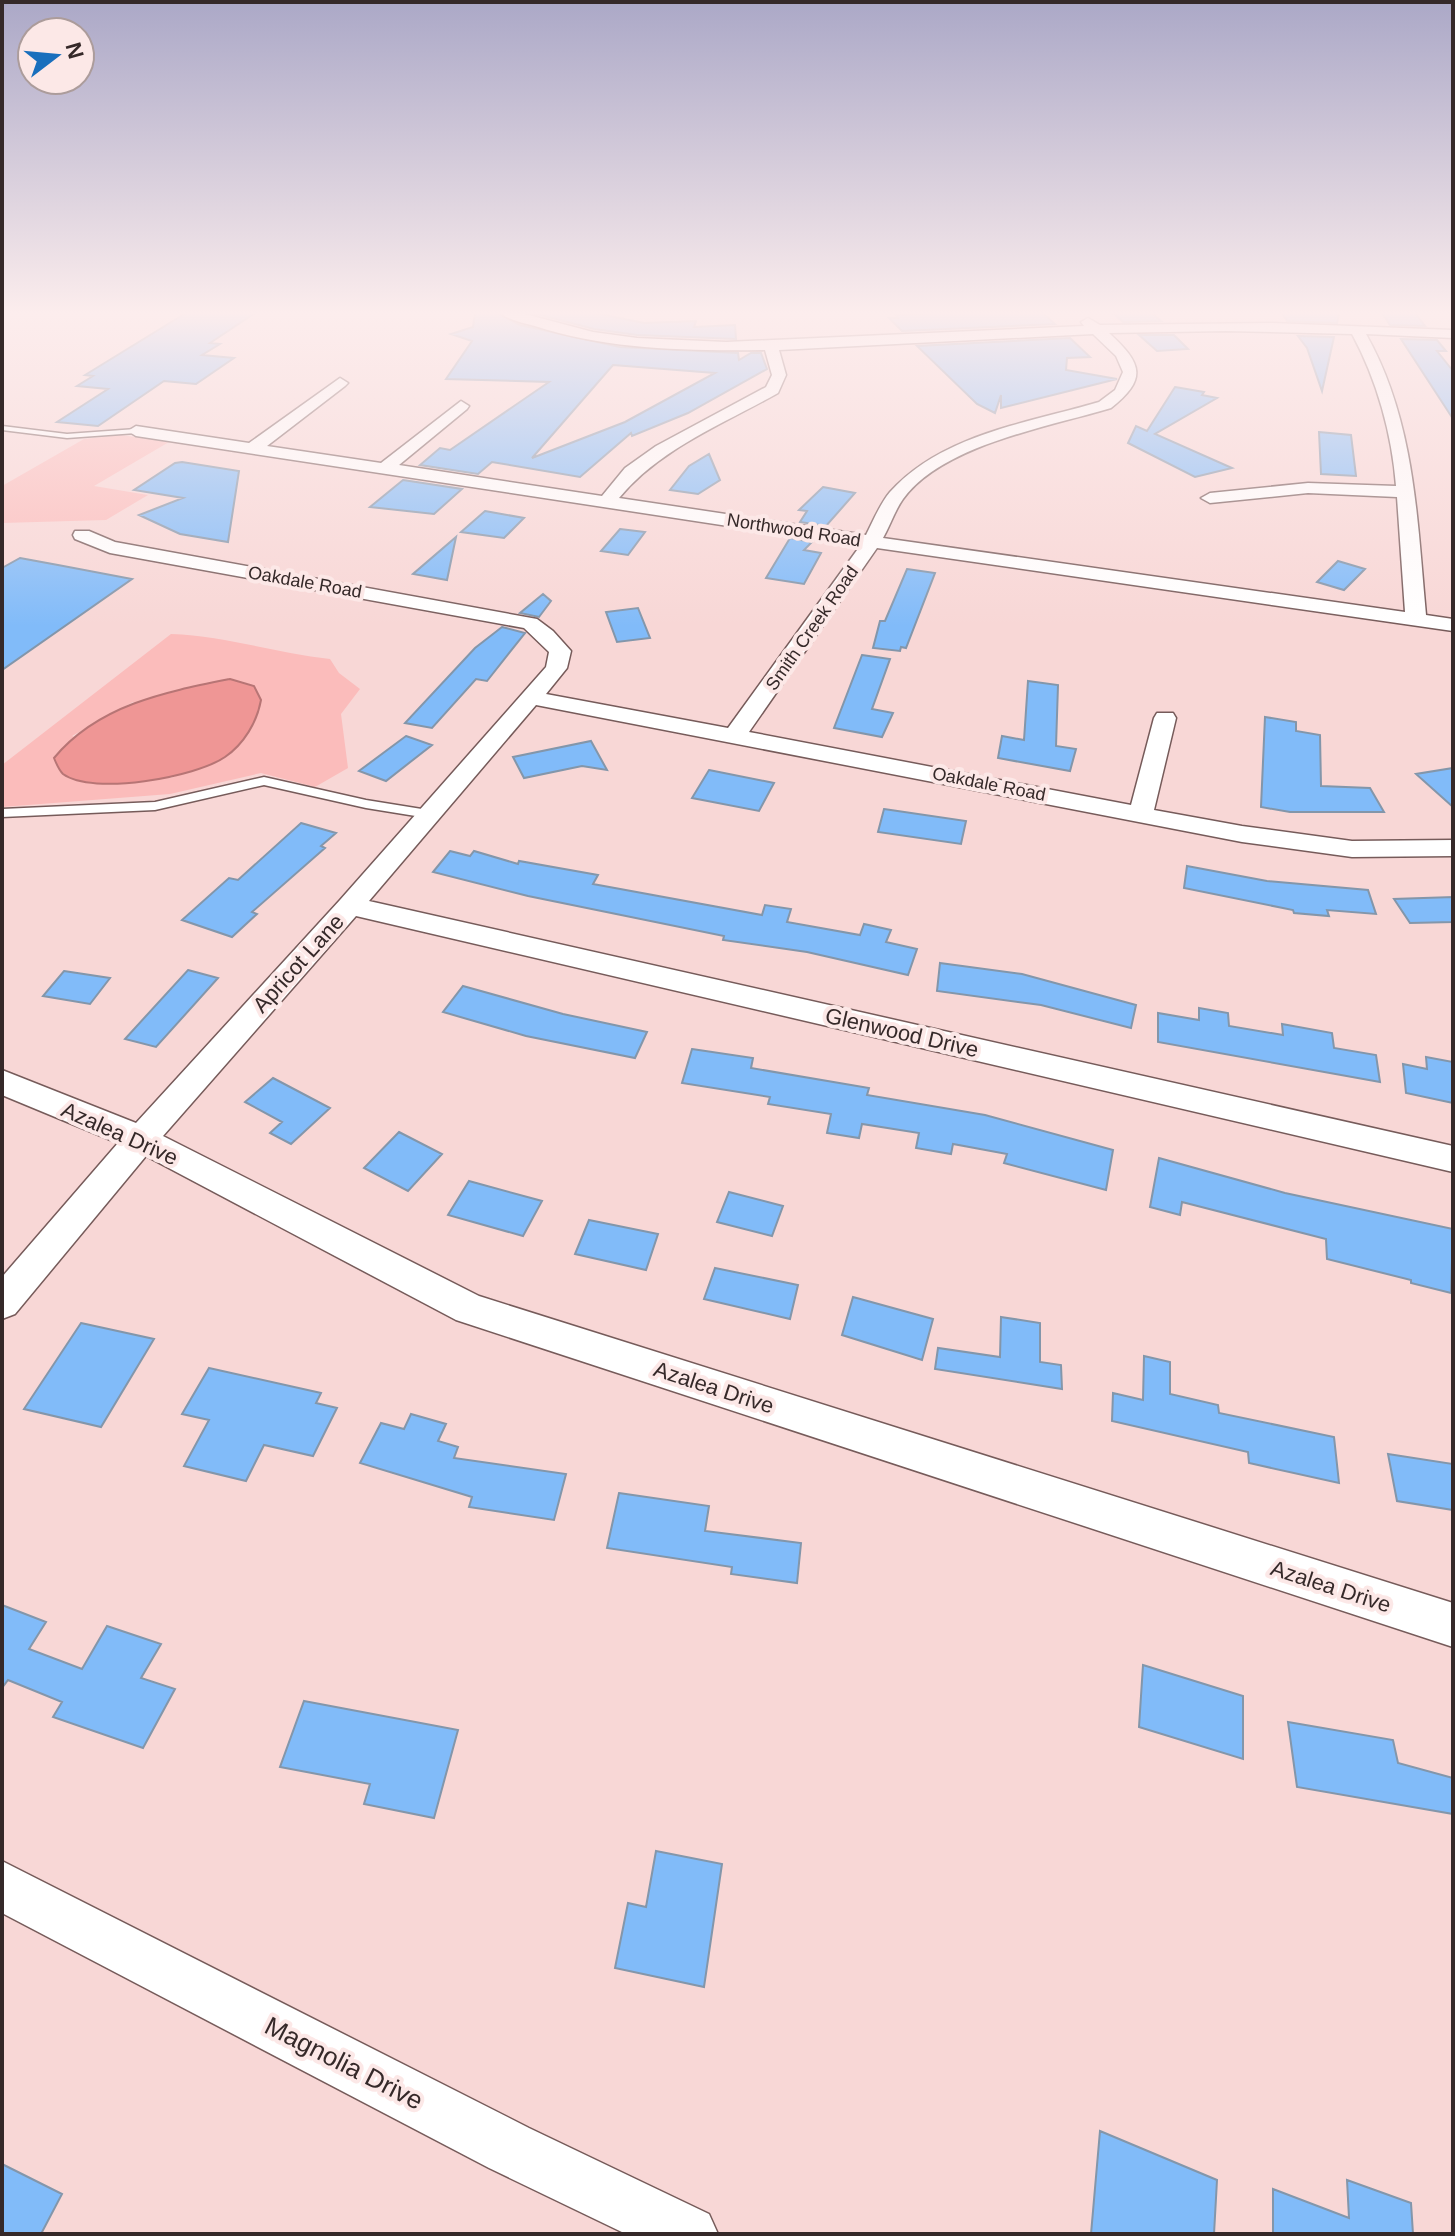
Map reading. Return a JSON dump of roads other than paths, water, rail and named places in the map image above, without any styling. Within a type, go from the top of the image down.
[{"type":"street","points":[[253,448],[294,417]]},
{"type":"street","points":[[384,469],[447,417]]},
{"type":"street","points":[[607,501],[631,472],[662,450],[722,417]]},
{"type":"street","name":"Smith Creek Road","points":[[736,734],[872,542],[895,497],[922,470],[955,450],[1064,417]]},
{"type":"street","points":[[1393,417],[1402,454],[1416,619]]},
{"type":"street","name":"Northwood Road","points":[[136,431],[872,542],[1453,625]]},
{"type":"street","points":[[1210,498],[1308,488],[1403,492]]},
{"type":"street","name":"Oakdale Road","points":[[82,535],[110,547],[530,623]]},
{"type":"street","name":"Apricot Lane","points":[[2,1303],[141,1139],[350,906],[556,668],[560,651],[530,623]]},
{"type":"street","name":"Oakdale Road","points":[[528,697],[736,734],[1242,834],[1352,849],[1453,848]]},
{"type":"street","points":[[1141,813],[1165,718]]},
{"type":"street","name":"Glenwood Drive","points":[[350,906],[1453,1159]]},
{"type":"street","name":"Azalea Drive","points":[[2,1082],[141,1139],[469,1309],[1453,1625]]},
{"type":"street","name":"Magnolia Drive","points":[[2,1886],[509,2148],[689,2234]]},
{"type":"lane","points":[[2,428],[67,436],[136,431]]},
{"type":"lane","points":[[2,813],[155,806],[264,781],[366,804],[428,814]]}]
